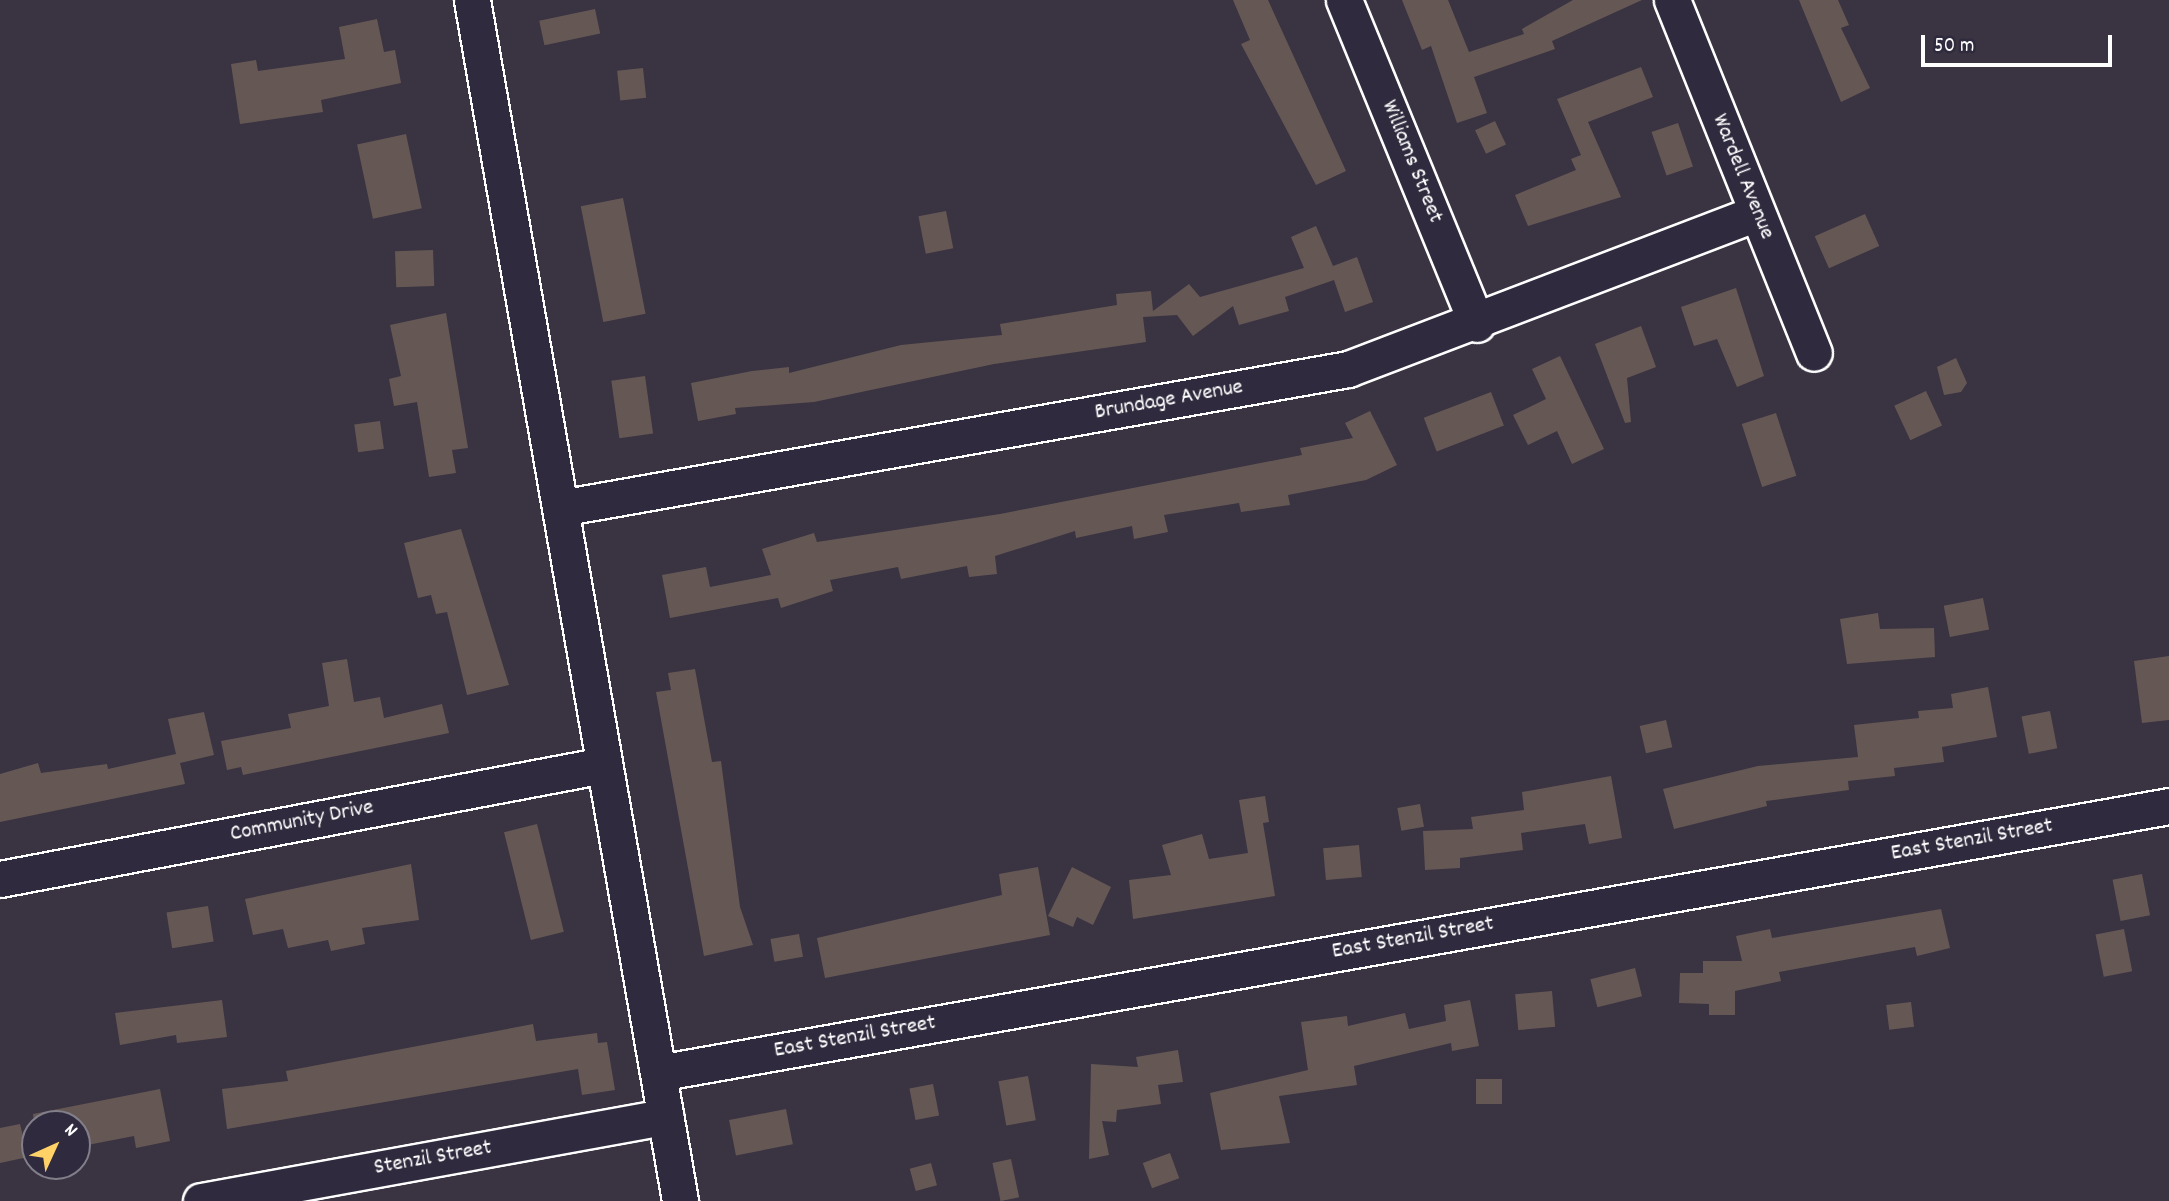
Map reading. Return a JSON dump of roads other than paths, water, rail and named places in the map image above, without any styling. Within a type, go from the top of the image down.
[{"type":"street","points":[[472,0],[680,1201]]},
{"type":"street","name":"Williams Street","points":[[1344,0],[1478,324]]},
{"type":"street","name":"Wardell Avenue","points":[[1672,0],[1814,353]]},
{"type":"street","name":"Brundage Avenue","points":[[560,508],[1348,369],[1478,324],[1756,214]]},
{"type":"street","name":"Community Drive","points":[[0,879],[604,765]]},
{"type":"street","name":"East Stenzil Street","points":[[658,1073],[2169,806]]},
{"type":"street","name":"Stenzil Street","points":[[201,1201],[665,1117]]}]
